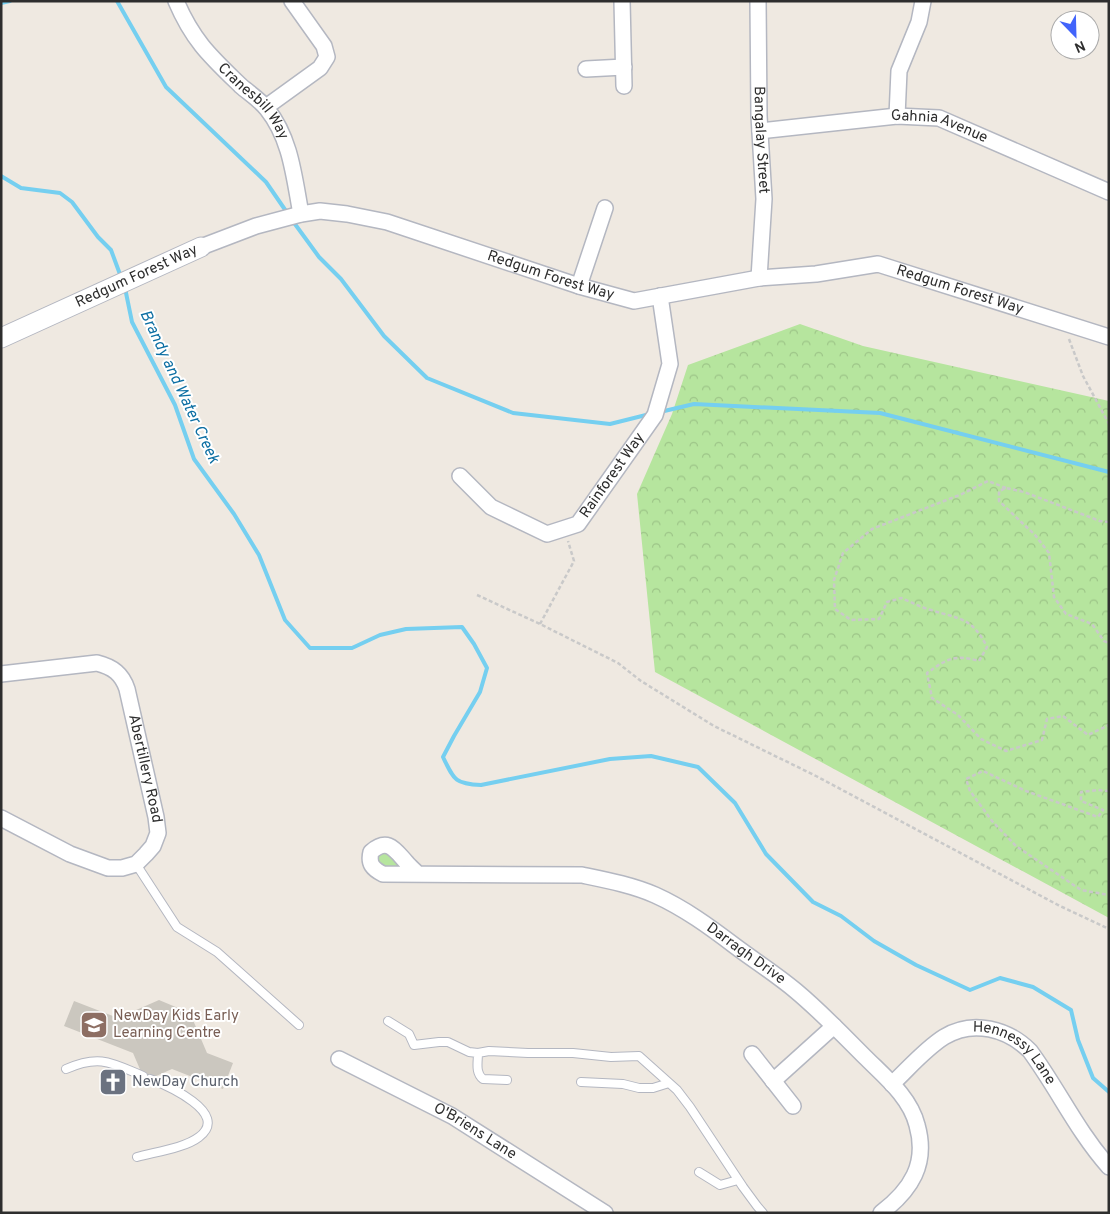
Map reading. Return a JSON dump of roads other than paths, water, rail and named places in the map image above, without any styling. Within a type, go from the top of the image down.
[{"type":"street","name":"Cranesbill Way","points":[[176,1],[186,23],[206,53],[266,108],[278,126],[287,145],[301,214]]},
{"type":"street","points":[[266,108],[320,68],[326,56],[324,46],[292,1]]},
{"type":"street","points":[[622,1],[624,86]]},
{"type":"street","name":"Bangalay Street","points":[[758,1],[760,130],[764,199],[759,278]]},
{"type":"street","points":[[897,116],[899,71],[920,22],[923,1]]},
{"type":"street","points":[[586,69],[624,66]]},
{"type":"street","name":"Gahnia Avenue","points":[[760,130],[897,116],[939,118],[1109,192]]},
{"type":"street","points":[[579,286],[605,208]]},
{"type":"street","name":"Redgum Forest Way","points":[[5,337],[201,247],[256,226],[320,211],[387,222],[579,286],[634,301],[759,278],[816,274],[878,264],[1109,337]]},
{"type":"street","name":"Rainforest Way","points":[[460,476],[491,507],[547,534],[578,524],[655,415],[670,364],[660,296]]},
{"type":"street","name":"Abertillery Road","points":[[1,674],[97,663],[107,665],[124,680],[156,817],[158,833],[153,846],[136,864]]},
{"type":"street","points":[[1,818],[70,854],[108,868],[122,868],[136,864]]},
{"type":"street","name":"Darragh Drive","points":[[418,873],[582,875],[610,881],[655,895],[694,915],[796,991],[892,1084],[911,1108],[917,1125],[921,1149],[918,1167],[913,1179],[904,1192],[881,1213]]},
{"type":"street","points":[[774,1080],[834,1026]]},
{"type":"street","name":"Hennessy Lane","points":[[892,1084],[946,1036],[969,1028],[982,1028],[1004,1033],[1021,1042],[1030,1051],[1093,1149],[1109,1166]]},
{"type":"street","points":[[752,1054],[793,1106]]},
{"type":"street","name":"O'Briens Lane","points":[[339,1059],[452,1116],[605,1213]]},
{"type":"lane","points":[[136,864],[177,927],[217,952],[299,1025]]},
{"type":"lane","points":[[388,1020],[409,1034],[414,1045],[448,1042],[469,1052],[478,1053],[488,1051],[528,1054],[573,1053],[611,1057],[638,1056],[669,1083],[690,1107],[738,1180],[763,1213]]},
{"type":"lane","points":[[478,1053],[478,1073],[480,1077],[483,1079],[507,1080]]},
{"type":"lane","points":[[66,1069],[82,1062],[109,1062],[176,1089],[201,1108],[207,1120],[206,1130],[199,1137],[185,1144],[137,1157]]},
{"type":"lane","points":[[581,1082],[622,1084],[639,1088],[653,1088],[669,1083]]},
{"type":"lane","points":[[700,1172],[720,1185],[738,1180]]},
{"type":"waterway","points":[[1,3],[10,1]]},
{"type":"waterway","points":[[117,1],[166,87],[266,182],[288,214]]},
{"type":"waterway","name":"Brandy and Water Creek","points":[[1,176],[21,188],[60,193],[72,202],[98,237],[111,250],[121,277]]},
{"type":"waterway","points":[[292,220],[319,257],[341,279],[384,336],[427,378],[513,413],[610,424],[650,414]]},
{"type":"waterway","name":"Brandy and Water Creek","points":[[125,288],[132,322],[175,405],[194,459],[234,514],[259,555],[285,620],[310,648],[352,648],[380,635],[406,629],[462,627],[474,644],[487,668],[480,692],[443,757],[456,779],[460,782],[481,785],[610,759],[651,756],[698,767],[735,803],[766,854],[813,902],[841,916],[874,941],[916,965],[970,990],[1000,978],[1033,987],[1071,1010],[1078,1040],[1093,1078],[1109,1092]]},
{"type":"waterway","points":[[660,412],[694,404],[880,413],[1109,472]]},
{"type":"place","name":"NewDay Kids Early Learning Centre","points":[[94,1025]]},
{"type":"place","name":"NewDay Church","points":[[113,1082]]}]
